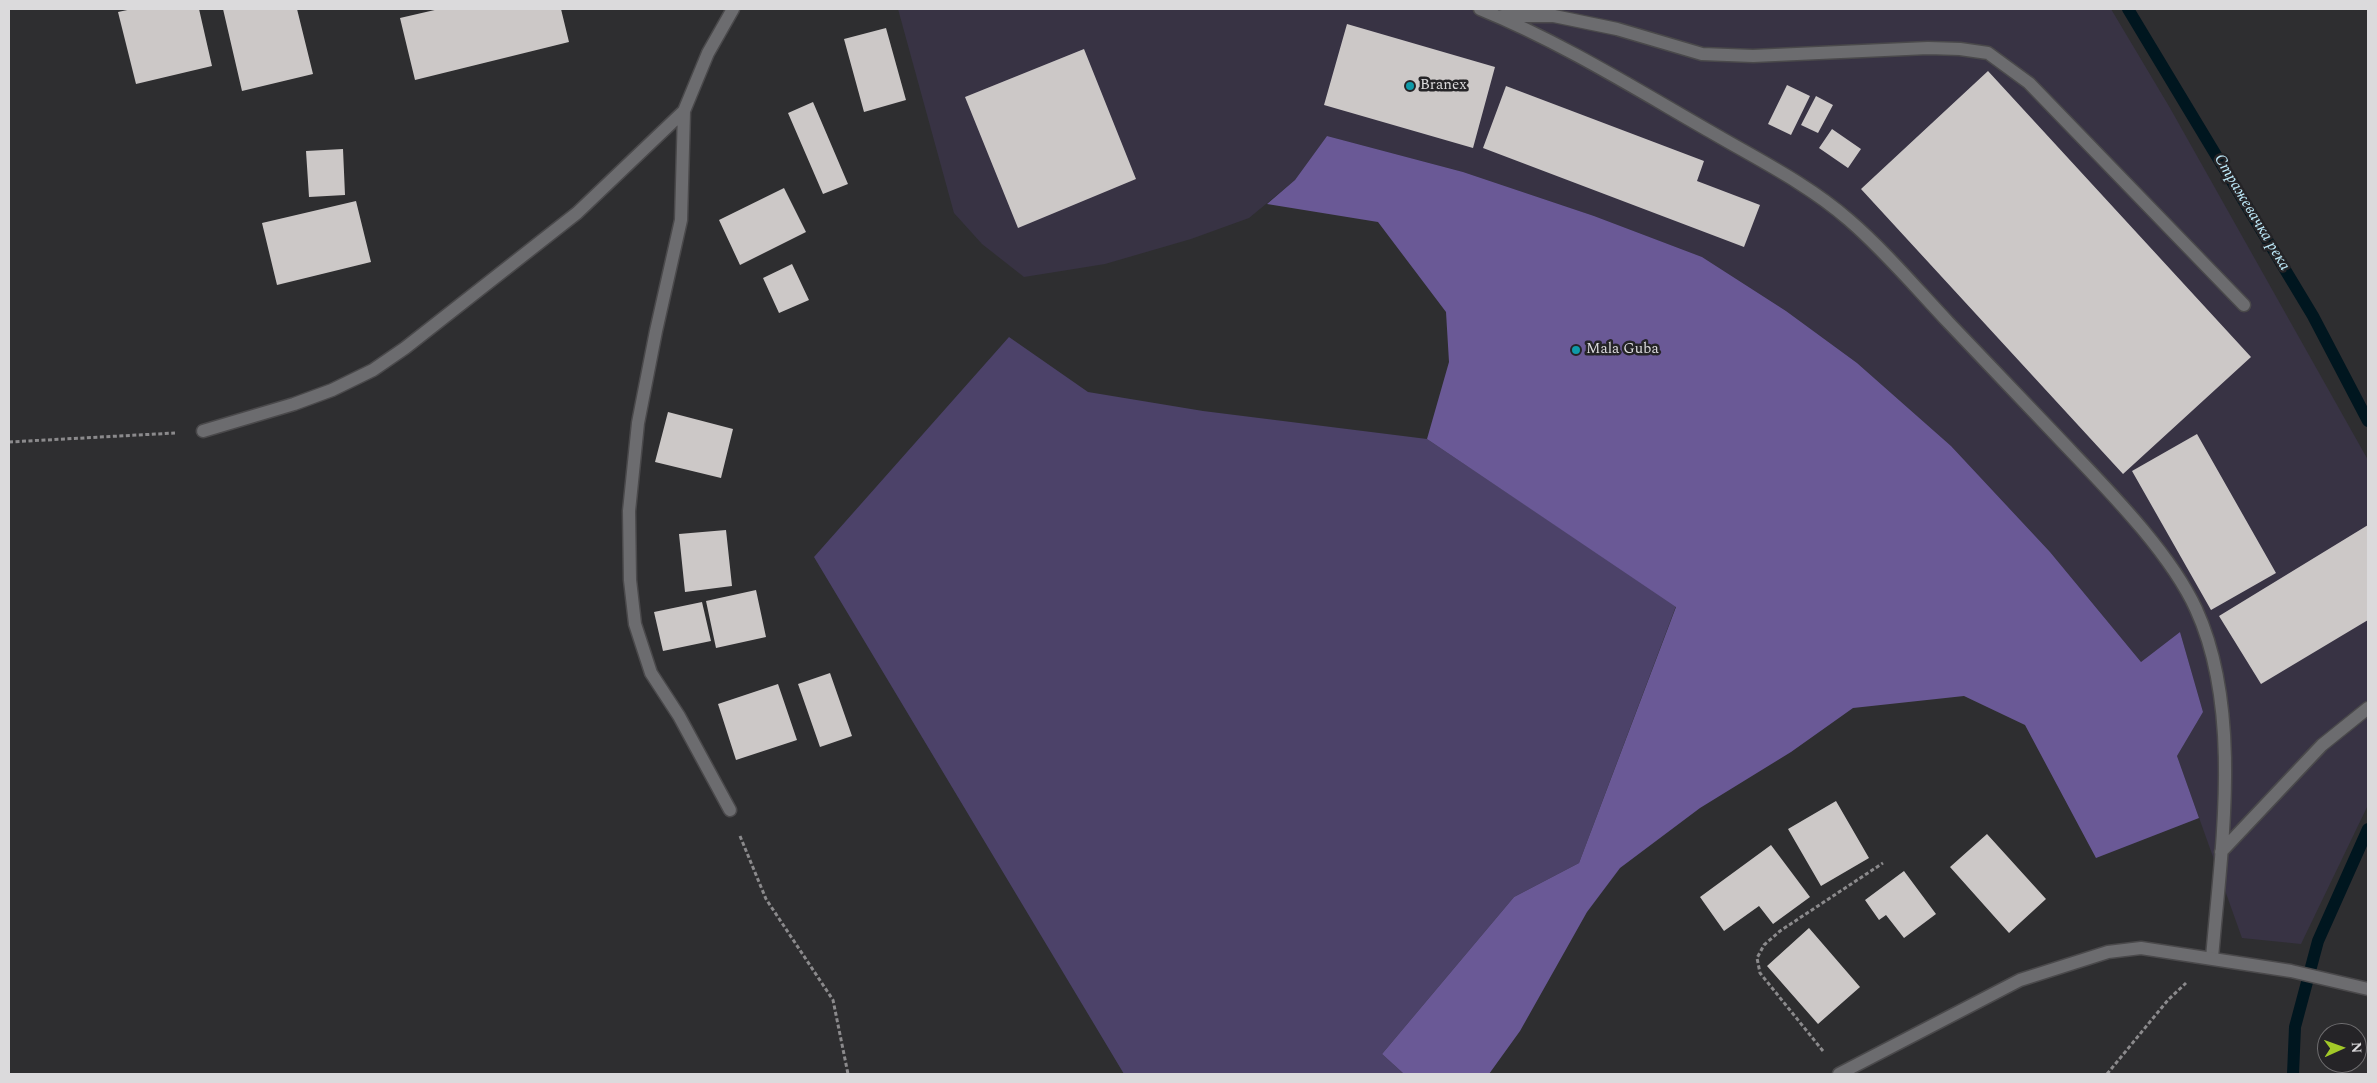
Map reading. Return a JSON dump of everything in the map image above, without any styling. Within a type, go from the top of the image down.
[{"type":"street","points":[[730,810],[679,716],[651,673],[635,624],[630,580],[629,511],[638,423],[681,220],[684,111],[708,53],[733,9]]},
{"type":"street","points":[[1480,9],[1499,16],[1631,86],[1757,158],[1825,201],[1849,220],[2018,395],[2166,559],[2196,610],[2216,675],[2221,704],[2225,757],[2221,852],[2212,958]]},
{"type":"street","points":[[1499,16],[1554,16],[1617,29],[1702,54],[1753,56],[1928,48],[1960,49],[1988,53],[2029,82],[2244,305]]},
{"type":"street","points":[[203,431],[322,393],[381,364],[405,348],[577,213],[684,111]]},
{"type":"street","points":[[2221,852],[2322,745],[2368,708]]},
{"type":"street","points":[[1840,1074],[2020,980],[2108,952],[2141,948],[2212,958],[2291,971],[2368,989]]},
{"type":"path","points":[[9,442],[203,431]]},
{"type":"path","points":[[730,810],[766,899],[833,1000],[848,1074]]},
{"type":"path","points":[[1840,1074],[1760,973],[1757,958],[1764,945],[1780,932],[1883,863]]},
{"type":"path","points":[[2107,1074],[2168,1000],[2212,958]]},
{"type":"shaded area","points":[[898,9],[2111,9],[2170,108],[2368,460],[2368,805],[2301,944],[2242,938],[2177,756],[2203,712],[2180,632],[2141,662],[2050,552],[1951,446],[1857,363],[1786,311],[1702,257],[1594,216],[1463,172],[1327,136],[1295,180],[1249,218],[1191,239],[1105,264],[1024,277],[982,244],[954,213]]},
{"type":"shaded area","points":[[1327,136],[1463,172],[1594,216],[1702,257],[1786,311],[1857,363],[1951,446],[2050,552],[2141,662],[2180,632],[2203,712],[2177,756],[2199,818],[2096,858],[2025,725],[1964,696],[1853,708],[1791,752],[1700,808],[1620,868],[1587,912],[1520,1031],[1489,1074],[1404,1074],[1382,1054],[1514,897],[1579,863],[1676,607],[1427,439],[1449,362],[1446,312],[1378,222],[1267,204],[1295,180]]},
{"type":"shaded area","points":[[1009,337],[1088,392],[1203,411],[1427,439],[1676,606],[1579,863],[1514,897],[1382,1054],[1404,1074],[1124,1074],[814,557]]},
{"type":"building","points":[[132,9],[199,9],[212,66],[136,84],[118,12]]},
{"type":"building","points":[[223,9],[297,9],[313,74],[242,91]]},
{"type":"building","points":[[439,9],[561,9],[569,42],[415,80],[400,18]]},
{"type":"building","name":"Branex","points":[[1347,24],[1495,67],[1473,148],[1324,105]]},
{"type":"building","points":[[886,28],[906,100],[864,112],[844,39]]},
{"type":"building","points":[[1084,49],[1136,179],[1018,228],[965,97]]},
{"type":"building","points":[[1988,71],[2251,357],[2123,474],[1861,189]]},
{"type":"building","points":[[1787,85],[1810,96],[1791,135],[1768,124]]},
{"type":"building","points":[[1506,86],[1704,161],[1697,181],[1760,205],[1744,247],[1483,148]]},
{"type":"building","points":[[1816,96],[1833,105],[1818,133],[1801,125]]},
{"type":"building","points":[[813,102],[848,184],[823,194],[788,113]]},
{"type":"building","points":[[1832,129],[1861,149],[1848,168],[1819,148]]},
{"type":"building","points":[[343,149],[345,195],[309,197],[306,151]]},
{"type":"building","points":[[784,188],[806,232],[740,265],[719,220]]},
{"type":"building","points":[[356,201],[371,262],[277,285],[262,223]]},
{"type":"building","points":[[792,264],[809,300],[779,313],[763,278]]},
{"type":"building","points":[[668,412],[733,429],[721,478],[655,462]]},
{"type":"building","points":[[2197,434],[2276,573],[2211,610],[2132,471]]},
{"type":"building","points":[[2368,525],[2368,620],[2261,684],[2219,616]]},
{"type":"building","points":[[726,530],[732,586],[685,592],[679,534]]},
{"type":"building","points":[[756,590],[766,637],[716,648],[706,601]]},
{"type":"building","points":[[702,602],[711,641],[663,651],[654,612]]},
{"type":"building","points":[[830,673],[852,736],[820,747],[798,684]]},
{"type":"building","points":[[778,684],[797,740],[736,760],[718,704]]},
{"type":"building","points":[[1836,801],[1869,858],[1821,886],[1788,829]]},
{"type":"building","points":[[1987,834],[2046,899],[2009,933],[1950,867]]},
{"type":"building","points":[[1771,845],[1810,897],[1773,924],[1759,906],[1724,931],[1700,897]]},
{"type":"building","points":[[1904,871],[1936,914],[1904,938],[1886,915],[1879,920],[1865,900]]},
{"type":"building","points":[[1809,928],[1860,987],[1818,1024],[1767,966]]},
{"type":"waterway","name":"Стражевачка река","points":[[2128,9],[2313,316],[2368,421]]},
{"type":"waterway","name":"Стражевачка река","points":[[2293,1074],[2295,1027],[2318,941],[2368,829]]},
{"type":"place","name":"Branex","points":[[1410,86]]},
{"type":"place","name":"Mala Guba","points":[[1576,350]]}]
